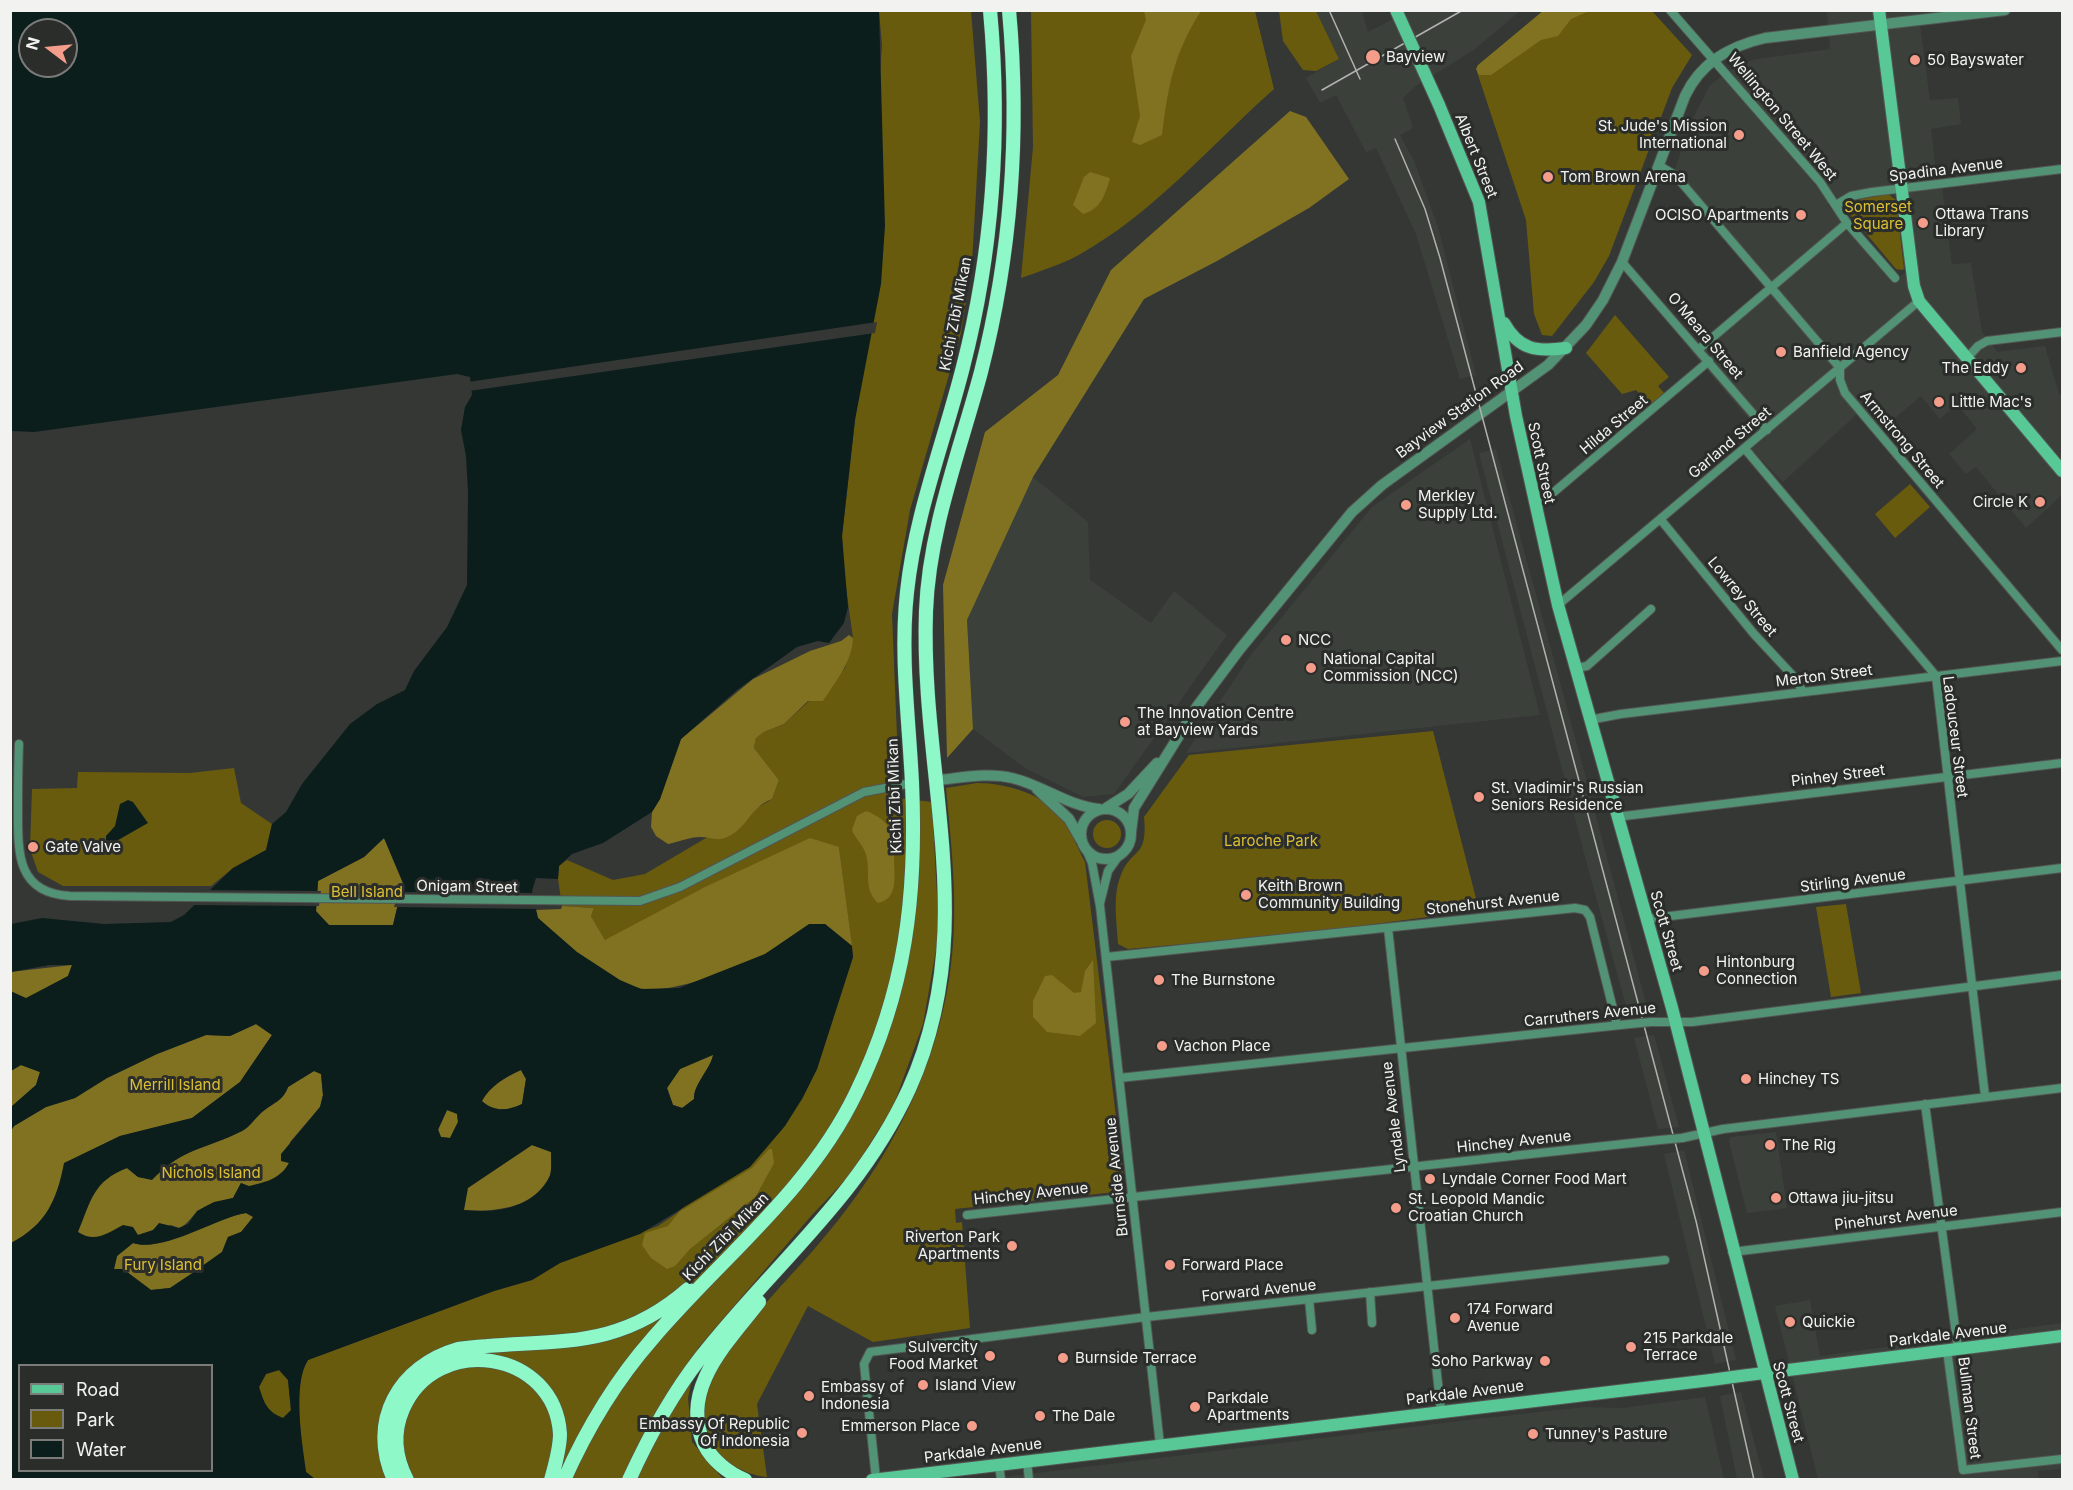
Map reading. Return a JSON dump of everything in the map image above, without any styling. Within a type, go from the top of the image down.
[{"type":"highway","name":"Kichi Zībī Mīkan","points":[[564,1479],[600,1409],[637,1357],[665,1324],[770,1215],[816,1161],[846,1115],[870,1064],[892,1006],[902,964],[911,905],[914,862],[904,642],[907,591],[921,515],[968,349],[983,271],[994,151],[994,65],[990,10]]},
{"type":"highway","points":[[745,1479],[721,1466],[705,1446],[698,1425],[699,1394],[718,1354],[857,1178],[884,1138],[916,1073],[932,1023],[940,987],[946,929],[937,780],[926,656],[929,578],[942,510],[986,350],[1002,267],[1011,177],[1013,90],[1009,10]]},
{"type":"highway","points":[[912,783],[937,780]]},
{"type":"highway","points":[[394,1479],[385,1448],[386,1421],[399,1388],[419,1367],[442,1354],[458,1349],[576,1341],[620,1332],[670,1304],[770,1215]]},
{"type":"highway","points":[[629,1479],[659,1419],[694,1365],[736,1315],[814,1233]]},
{"type":"highway","points":[[407,1479],[398,1455],[396,1440],[400,1416],[410,1395],[426,1378],[447,1365],[485,1359],[506,1364],[520,1371],[540,1387],[549,1401],[560,1436],[551,1479]]},
{"type":"main road","name":"Albert Street","points":[[1396,10],[1479,202],[1512,391]]},
{"type":"main road","points":[[1879,10],[1914,286],[1919,301],[2062,471]]},
{"type":"main road","points":[[1499,312],[1510,334],[1523,346],[1543,351],[1566,348]]},
{"type":"main road","name":"Scott Street","points":[[1512,391],[1535,508],[1558,605],[1675,1021],[1732,1252],[1793,1479]]},
{"type":"main road","name":"Parkdale Avenue","points":[[872,1479],[1711,1380],[2062,1336]]},
{"type":"street","name":"Wellington Street West","points":[[1670,10],[1820,182],[1847,223],[1895,278]]},
{"type":"street","points":[[1714,59],[1734,47],[1765,38],[2005,10]]},
{"type":"street","name":"Bayview Station Road","points":[[1131,832],[1134,808],[1167,752],[1233,658],[1352,512],[1382,485],[1512,391],[1566,348],[1598,308],[1622,262],[1688,89],[1714,59]]},
{"type":"street","name":"Armstrong Street","points":[[1658,165],[1672,172],[1840,368],[1840,380],[1845,393],[2062,650]]},
{"type":"street","name":"Spadina Avenue","points":[[1836,205],[1853,195],[2062,169]]},
{"type":"street","points":[[1699,349],[1847,223]]},
{"type":"street","name":"O'Meara Street","points":[[1622,262],[1767,430]]},
{"type":"street","name":"Garland Street","points":[[1558,605],[1919,301]]},
{"type":"street","points":[[1967,358],[1978,346],[1987,341],[2062,332]]},
{"type":"street","name":"Hilda Street","points":[[1535,508],[1709,362]]},
{"type":"street","name":"Ladouceur Street","points":[[1745,449],[1936,676],[1958,881],[1985,1096]]},
{"type":"street","name":"Lowrey Street","points":[[1661,520],[1754,634],[1795,678],[1803,692]]},
{"type":"street","points":[[1576,668],[1587,666],[1651,609]]},
{"type":"street","name":"Merton Street","points":[[1589,720],[1621,714],[2062,661]]},
{"type":"street","name":"Onigam Street","points":[[19,744],[21,863],[30,879],[39,887],[61,896],[640,901],[664,894],[855,796],[883,787],[912,783]]},
{"type":"street","name":"Bayview Station Road","points":[[1103,809],[1128,794],[1167,752]]},
{"type":"street","name":"Pinhey Street","points":[[1616,817],[2062,763]]},
{"type":"street","points":[[937,780],[997,776],[1034,786],[1074,804],[1121,814],[1128,822],[1131,832],[1128,844],[1121,853],[1104,858],[1096,857],[1084,845],[1069,819],[1034,786]]},
{"type":"street","points":[[1084,845],[1081,833],[1084,821],[1103,809]]},
{"type":"street","name":"Burnside Avenue","points":[[1084,845],[1092,863],[1100,906],[1160,1445]]},
{"type":"street","name":"Burnside Avenue","points":[[1100,906],[1108,871],[1121,853]]},
{"type":"street","name":"Stirling Avenue","points":[[1646,919],[2062,868]]},
{"type":"street","name":"Stonehurst Avenue","points":[[1106,957],[1575,908],[1585,910],[1591,920],[1617,1025]]},
{"type":"street","name":"Lyndale Avenue","points":[[1388,928],[1441,1411]]},
{"type":"street","name":"Carruthers Avenue","points":[[1119,1078],[1617,1025],[1692,1022],[2062,975]]},
{"type":"street","name":"Hinchey Avenue","points":[[968,1215],[1682,1138],[1985,1096],[2062,1088]]},
{"type":"street","name":"Bullman Street","points":[[1925,1104],[1941,1226],[1963,1470],[2062,1459]]},
{"type":"street","name":"Pinehurst Avenue","points":[[1732,1252],[2062,1212]]},
{"type":"street","name":"Forward Avenue","points":[[876,1479],[864,1364],[867,1355],[875,1351],[1146,1317],[1665,1260]]},
{"type":"street","points":[[1370,1292],[1372,1323]]},
{"type":"street","points":[[1309,1299],[1312,1330]]},
{"type":"street","points":[[1027,1461],[1029,1479]]},
{"type":"street","points":[[999,1464],[1002,1479]]},
{"type":"shaded area","points":[[1316,11],[1362,11],[1368,32],[1409,11],[1520,11],[1475,49],[1416,86],[1403,98],[1413,128],[1400,135],[1414,161],[1438,227],[1476,375],[1460,379],[1416,234],[1376,148],[1366,152],[1336,95],[1320,103],[1306,78],[1339,59]]},
{"type":"shaded area","points":[[1827,11],[1947,11],[1947,14],[1919,18],[1930,100],[1958,98],[1961,124],[1931,129],[1936,172],[1940,172],[1952,264],[1971,263],[1982,332],[1997,352],[2045,346],[2059,394],[2062,395],[2062,495],[2026,528],[1976,467],[1966,474],[1949,454],[1977,429],[1957,404],[1940,419],[1921,396],[1875,435],[1857,414],[1783,482],[1751,449],[1765,438],[1691,351],[1772,281],[1673,174],[1693,118],[1710,85],[1739,64],[1757,59],[1830,49]],"holes":[[[1895,183],[1905,273],[1893,281],[1827,204]]]},
{"type":"shaded area","points":[[1470,439],[1540,715],[1186,753],[1250,656],[1372,507]]},
{"type":"shaded area","points":[[1496,449],[1648,1011],[1628,1013],[1588,868],[1479,453]]},
{"type":"shaded area","points":[[1033,477],[1088,522],[1090,580],[1151,623],[1174,591],[1227,635],[1114,794],[1083,797],[1025,768],[973,729],[967,620]]},
{"type":"shaded area","points":[[1654,1035],[1679,1127],[1658,1129],[1634,1038]]},
{"type":"shaded area","points":[[1776,1132],[1787,1208],[1747,1213],[1729,1141],[1731,1137]]},
{"type":"shaded area","points":[[1684,1150],[1736,1360],[1715,1364],[1664,1154]]},
{"type":"shaded area","points":[[1810,1300],[1820,1356],[2062,1323],[2062,1469],[2038,1471],[2039,1480],[1818,1479],[1775,1306]]},
{"type":"shaded area","points":[[1741,1392],[1764,1479],[1737,1479],[1720,1396]]},
{"type":"shaded area","name":"Tunney's Pasture","points":[[1705,1397],[1724,1479],[980,1480],[1460,1421],[1584,1407],[1623,1408]]},
{"type":"green space","points":[[1544,10],[1589,11],[1571,19],[1558,36],[1541,40],[1491,75],[1479,75],[1476,69],[1478,65]]},
{"type":"green space","points":[[879,11],[971,11],[980,122],[972,263],[961,333],[910,510],[892,614],[898,761],[897,798],[932,802],[939,933],[923,1024],[893,1107],[850,1175],[811,1216],[698,1348],[688,1398],[692,1442],[723,1479],[315,1479],[306,1472],[299,1399],[303,1371],[308,1360],[494,1291],[532,1280],[560,1263],[658,1226],[677,1213],[802,1099],[817,1069],[853,957],[839,847],[605,940],[591,916],[594,908],[562,906],[558,879],[559,866],[567,860],[613,880],[645,874],[772,799],[779,780],[754,748],[756,738],[784,724],[845,668],[853,638],[844,574],[842,536],[855,420],[882,45]]},
{"type":"green space","points":[[1031,11],[1255,11],[1274,89],[1156,200],[1131,220],[1077,256],[1021,278],[1033,147]]},
{"type":"green space","points":[[1144,11],[1201,11],[1178,56],[1167,101],[1162,135],[1140,145],[1132,142],[1140,116],[1131,56],[1146,20]]},
{"type":"green space","points":[[1279,11],[1316,11],[1339,59],[1316,71],[1303,70],[1283,41]]},
{"type":"green space","name":"Tom Brown Arena","points":[[1549,11],[1652,11],[1692,55],[1672,88],[1609,256],[1594,282],[1552,336],[1542,335],[1534,314],[1526,220],[1477,72]]},
{"type":"green space","points":[[1290,111],[1306,117],[1349,179],[1309,208],[1217,261],[1144,299],[1033,477],[967,620],[973,729],[947,758],[943,585],[985,432],[1058,375],[1111,270]]},
{"type":"green space","points":[[1090,172],[1110,178],[1104,196],[1098,205],[1083,214],[1073,205],[1084,177]]},
{"type":"green space","name":"Somerset Square","points":[[1888,194],[1896,200],[1904,269],[1902,270],[1896,269],[1848,212],[1848,206],[1852,201]]},
{"type":"green space","points":[[1615,315],[1669,377],[1658,386],[1664,393],[1650,405],[1636,390],[1622,394],[1586,353]]},
{"type":"green space","points":[[1910,484],[1930,507],[1895,538],[1875,514]]},
{"type":"green space","points":[[849,635],[853,638],[850,655],[823,701],[808,701],[784,724],[756,738],[754,748],[779,780],[772,799],[758,807],[740,829],[724,838],[696,837],[668,844],[656,836],[651,827],[652,812],[660,799],[681,739],[753,679],[810,651],[841,641]]},
{"type":"green space","name":"Laroche Park","points":[[1433,731],[1479,910],[1316,932],[1128,949],[1118,944],[1116,900],[1121,875],[1144,840],[1144,817],[1189,755]]},
{"type":"green space","points":[[234,768],[241,803],[272,824],[266,850],[233,868],[211,886],[63,886],[38,872],[30,849],[32,789],[77,788],[78,772],[190,773]]},
{"type":"green space","points":[[977,783],[1013,788],[1047,804],[1064,821],[1085,862],[1125,1191],[955,1209],[956,1223],[962,1222],[970,1328],[873,1342],[808,1306],[757,1404],[767,1477],[753,1474],[728,1462],[710,1441],[704,1429],[702,1415],[704,1400],[711,1380],[736,1340],[842,1215],[888,1148],[907,1112],[936,1036],[946,996],[952,956],[954,893],[946,788]]},
{"type":"green space","points":[[866,811],[887,824],[894,841],[894,885],[889,897],[878,903],[870,891],[865,852],[852,830],[857,816]]},
{"type":"green space","points":[[1107,820],[1117,824],[1121,834],[1117,844],[1107,848],[1097,844],[1093,834],[1097,824]]},
{"type":"green space","name":"Bell Island","points":[[384,838],[403,883],[393,925],[329,925],[316,912],[318,881],[364,857]]},
{"type":"green space","points":[[810,838],[839,847],[852,946],[825,924],[816,925],[808,927],[765,954],[721,973],[667,988],[639,988],[611,976],[585,959],[538,918],[535,910],[561,909],[562,906],[594,908],[591,916],[605,940],[705,887]]},
{"type":"green space","points":[[1846,904],[1861,993],[1831,997],[1816,907]]},
{"type":"green space","points":[[1093,960],[1096,1023],[1080,1036],[1047,1032],[1033,1017],[1033,1001],[1045,976],[1052,975],[1074,993],[1081,992],[1085,971]]},
{"type":"green space","points":[[72,965],[68,976],[26,999],[11,991],[10,972]]},
{"type":"green space","name":"Merrill Island","points":[[256,1024],[272,1035],[240,1082],[192,1118],[120,1136],[65,1163],[58,1189],[48,1210],[33,1228],[11,1243],[10,1131],[14,1126],[46,1107],[75,1098],[107,1078],[157,1054],[206,1035],[230,1036]]},
{"type":"green space","points":[[714,1054],[696,1088],[694,1099],[683,1108],[673,1105],[667,1088],[680,1069]]},
{"type":"green space","points":[[21,1065],[40,1072],[36,1085],[11,1107],[10,1071]]},
{"type":"green space","points":[[521,1070],[526,1079],[522,1104],[512,1108],[496,1109],[481,1101],[499,1082]]},
{"type":"green space","name":"Nichols Island","points":[[314,1071],[321,1074],[323,1095],[320,1107],[290,1142],[289,1163],[283,1173],[270,1181],[249,1187],[241,1183],[233,1198],[205,1206],[179,1228],[171,1225],[138,1235],[106,1234],[101,1238],[86,1237],[77,1232],[94,1193],[106,1179],[127,1168],[138,1177],[152,1179],[185,1155],[245,1129],[262,1112],[280,1099],[288,1087]]},
{"type":"green space","points":[[447,1110],[457,1113],[458,1122],[450,1138],[441,1137],[438,1129]]},
{"type":"green space","points":[[532,1145],[551,1152],[550,1175],[535,1195],[524,1202],[501,1209],[463,1210],[467,1188]]},
{"type":"green space","points":[[769,1149],[772,1149],[774,1163],[756,1196],[690,1249],[675,1266],[667,1269],[651,1258],[642,1245],[645,1233],[668,1226],[679,1212],[752,1168]]},
{"type":"green space","name":"Fury Island","points":[[246,1213],[254,1217],[241,1232],[228,1237],[222,1252],[170,1288],[151,1290],[123,1269],[114,1269],[117,1256],[133,1243],[145,1245],[158,1243]]},
{"type":"green space","points":[[279,1370],[288,1380],[291,1411],[283,1418],[273,1413],[267,1406],[259,1387],[266,1374]]},
{"type":"water","points":[[11,11],[879,11],[885,226],[881,284],[855,420],[842,536],[848,607],[844,623],[829,643],[818,641],[797,647],[737,690],[681,739],[660,799],[652,812],[603,843],[572,854],[559,866],[558,879],[536,878],[532,891],[538,918],[577,952],[620,980],[641,989],[679,988],[765,954],[809,924],[825,924],[852,946],[853,957],[817,1069],[785,1126],[750,1167],[640,1234],[560,1263],[532,1280],[494,1291],[308,1360],[300,1384],[299,1399],[306,1472],[315,1479],[11,1479],[11,1243],[33,1228],[48,1210],[58,1189],[64,1163],[120,1136],[192,1118],[240,1082],[272,1035],[256,1024],[230,1036],[206,1035],[157,1054],[107,1078],[75,1098],[46,1107],[14,1126],[11,1131],[11,1107],[36,1085],[40,1072],[21,1065],[11,1071],[10,991],[26,998],[68,976],[72,965],[50,965],[11,972],[11,924],[42,918],[104,924],[171,922],[184,915],[233,868],[266,850],[272,824],[286,812],[302,784],[350,724],[377,704],[405,690],[414,671],[447,627],[467,585],[468,492],[466,456],[461,430],[465,407],[472,395],[470,377],[457,374],[34,432],[11,431]],"holes":[[[384,838],[403,883],[393,925],[329,925],[316,911],[318,881],[364,857]],[[713,1055],[696,1088],[694,1099],[682,1108],[673,1105],[667,1088],[680,1069]],[[521,1070],[526,1079],[522,1104],[512,1108],[496,1109],[482,1101],[494,1086]],[[314,1071],[321,1074],[323,1095],[320,1107],[281,1154],[281,1161],[289,1163],[277,1176],[249,1186],[241,1183],[233,1198],[214,1202],[197,1211],[188,1224],[179,1228],[159,1223],[153,1230],[138,1235],[133,1227],[123,1225],[95,1237],[78,1232],[90,1202],[107,1179],[127,1168],[138,1177],[152,1180],[174,1161],[245,1129],[262,1112],[280,1099],[288,1087]],[[447,1110],[457,1114],[458,1122],[450,1138],[441,1137],[438,1130]],[[532,1145],[551,1152],[550,1176],[535,1195],[524,1202],[501,1209],[464,1210],[468,1188]],[[246,1213],[253,1217],[241,1232],[228,1237],[222,1252],[170,1288],[151,1290],[123,1269],[114,1269],[117,1256],[133,1243],[145,1245],[159,1243]],[[279,1370],[288,1380],[291,1410],[283,1418],[273,1413],[267,1406],[259,1387],[266,1374]]]},
{"type":"water","points":[[128,800],[133,802],[148,823],[113,843],[106,840],[106,836],[115,826],[120,804]]},
{"type":"pier","points":[[877,322],[875,333],[469,391],[468,382]]},
{"type":"pier","points":[[203,890],[321,891],[319,906],[189,905]]},
{"type":"pier","points":[[398,892],[535,893],[539,909],[394,907]]},
{"type":"tram line","points":[[1329,10],[1360,79]]},
{"type":"tram line","points":[[1322,90],[1463,10]]},
{"type":"tram line","points":[[1395,139],[1425,209],[1440,258],[1696,1221],[1754,1480]]},
{"type":"place","name":"Bayview","points":[[1373,57]]},
{"type":"place","name":"50 Bayswater","points":[[1915,60]]},
{"type":"place","name":"St. Jude's Mission International","points":[[1739,135]]},
{"type":"place","name":"Tom Brown Arena","points":[[1548,177]]},
{"type":"place","name":"OCISO Apartments","points":[[1801,215]]},
{"type":"place","name":"Ottawa Trans Library","points":[[1923,223]]},
{"type":"place","name":"Banfield Agency","points":[[1781,352]]},
{"type":"place","name":"The Eddy","points":[[2021,368]]},
{"type":"place","name":"Little Mac's","points":[[1939,402]]},
{"type":"place","name":"Circle K","points":[[2040,502]]},
{"type":"place","name":"Merkley Supply Ltd.","points":[[1406,505]]},
{"type":"place","name":"NCC","points":[[1286,640]]},
{"type":"place","name":"National Capital Commission (NCC)","points":[[1311,668]]},
{"type":"place","name":"The Innovation Centre at Bayview Yards","points":[[1125,722]]},
{"type":"place","name":"St. Vladimir's Russian Seniors Residence","points":[[1479,797]]},
{"type":"place","name":"Gate Valve","points":[[33,847]]},
{"type":"place","name":"Keith Brown Community Building","points":[[1246,895]]},
{"type":"place","name":"Hintonburg Connection","points":[[1704,971]]},
{"type":"place","name":"The Burnstone","points":[[1159,980]]},
{"type":"place","name":"Vachon Place","points":[[1162,1046]]},
{"type":"place","name":"Hinchey TS","points":[[1746,1079]]},
{"type":"place","name":"The Rig","points":[[1770,1145]]},
{"type":"place","name":"Lyndale Corner Food Mart","points":[[1430,1179]]},
{"type":"place","name":"Ottawa jiu-jitsu","points":[[1776,1198]]},
{"type":"place","name":"St. Leopold Mandic Croatian Church","points":[[1396,1208]]},
{"type":"place","name":"Riverton Park Apartments","points":[[1012,1246]]},
{"type":"place","name":"Forward Place","points":[[1170,1265]]},
{"type":"place","name":"174 Forward Avenue","points":[[1455,1318]]},
{"type":"place","name":"Quickie","points":[[1790,1322]]},
{"type":"place","name":"215 Parkdale Terrace","points":[[1631,1347]]},
{"type":"place","name":"Sulvercity Food Market","points":[[990,1356]]},
{"type":"place","name":"Burnside Terrace","points":[[1063,1358]]},
{"type":"place","name":"Soho Parkway","points":[[1545,1361]]},
{"type":"place","name":"Island View","points":[[923,1385]]},
{"type":"place","name":"Embassy of Indonesia","points":[[809,1396]]},
{"type":"place","name":"Parkdale Apartments","points":[[1195,1407]]},
{"type":"place","name":"The Dale","points":[[1040,1416]]},
{"type":"place","name":"Emmerson Place","points":[[972,1426]]},
{"type":"place","name":"Embassy Of Republic Of Indonesia","points":[[802,1433]]},
{"type":"place","name":"Tunney's Pasture","points":[[1533,1434]]}]
